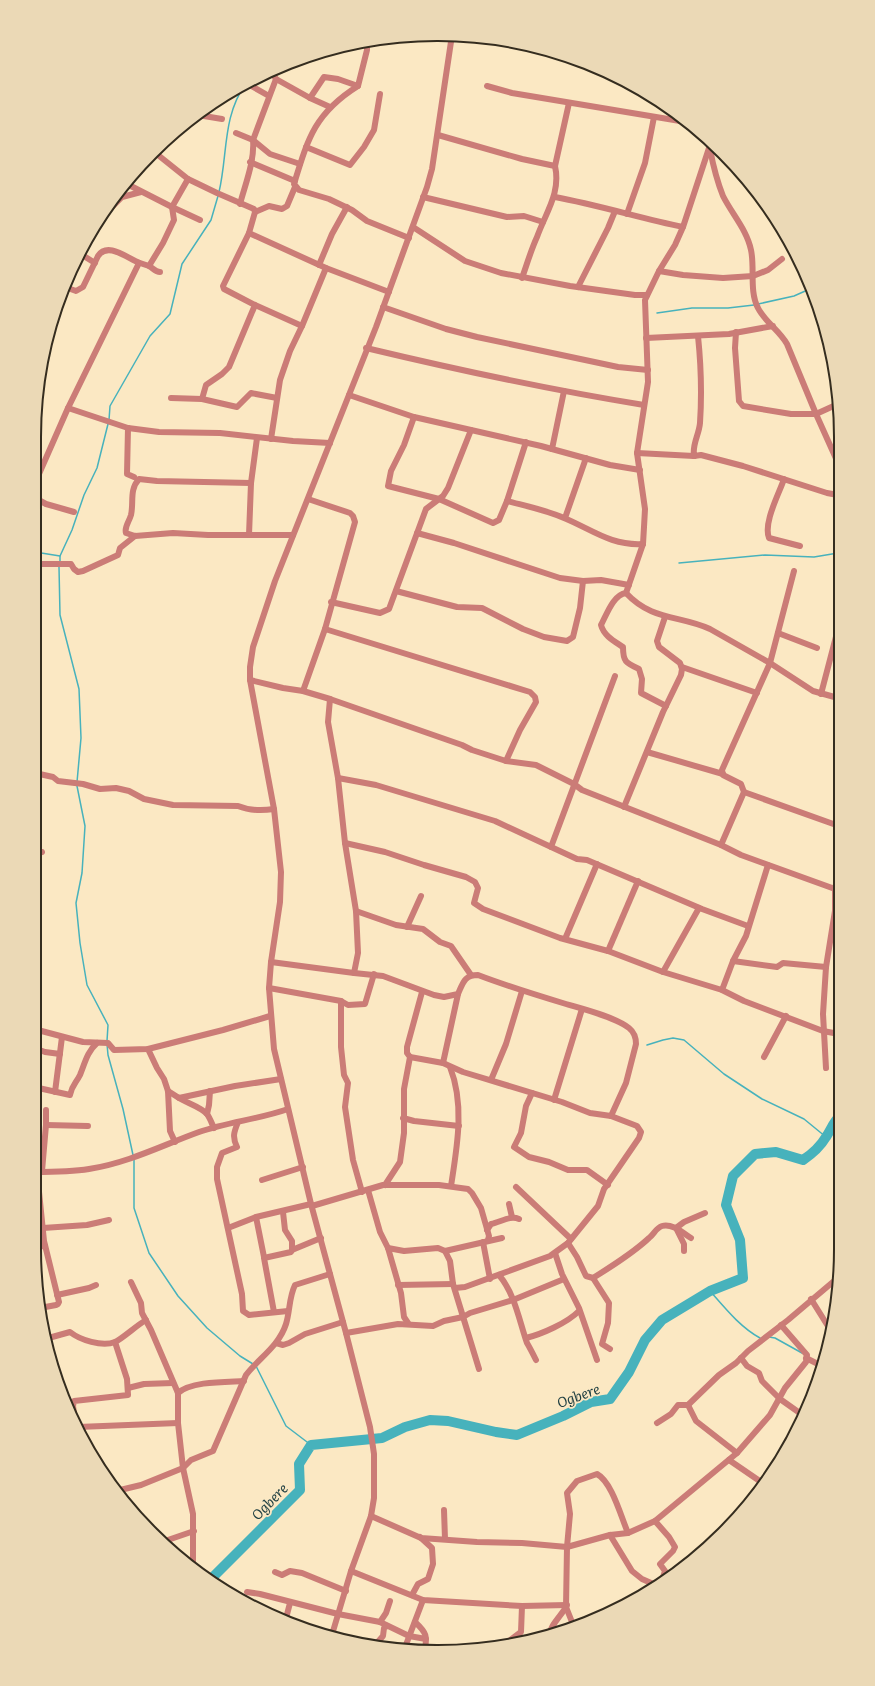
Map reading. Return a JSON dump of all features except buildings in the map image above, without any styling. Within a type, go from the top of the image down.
[{"type":"street","points":[[333,1630],[351,1571],[371,1516],[374,1498],[374,1454],[370,1427],[320,1238],[274,1049],[270,1016],[269,988],[271,962],[280,902],[281,872],[274,809],[250,680],[252,656],[256,637],[275,581],[389,292],[424,197],[432,169],[438,135],[451,42]]},
{"type":"street","points":[[302,326],[255,305],[226,291],[223,288],[248,233],[255,212],[269,206],[282,209],[287,206],[306,147],[315,127],[330,107],[342,96],[358,86],[367,48]]},
{"type":"street","points":[[274,76],[276,79],[310,98],[330,107]]},
{"type":"street","points":[[310,98],[324,77],[338,79],[358,86]]},
{"type":"street","points":[[240,204],[254,148],[253,140],[276,79]]},
{"type":"street","points":[[487,86],[512,93],[676,121]]},
{"type":"street","points":[[253,87],[269,96]]},
{"type":"street","points":[[306,147],[350,165],[364,147],[374,130],[380,94]]},
{"type":"street","points":[[522,278],[543,222],[555,197],[557,175],[555,166],[569,103]]},
{"type":"street","points":[[205,116],[222,119]]},
{"type":"street","points":[[627,214],[645,163],[654,118]]},
{"type":"street","points":[[236,133],[253,140],[270,154],[300,164]]},
{"type":"street","points":[[438,135],[522,159],[555,166]]},
{"type":"street","points":[[666,706],[641,693],[642,679],[639,670],[628,664],[623,658],[623,647],[605,634],[602,625],[612,604],[622,594],[626,593],[643,544],[645,509],[637,453],[648,370],[645,311],[647,295],[659,271],[675,245],[683,226],[709,148]]},
{"type":"street","points":[[711,151],[716,176],[724,196],[746,235],[751,249],[755,300],[758,308],[783,337],[787,344],[834,455]]},
{"type":"street","points":[[159,155],[188,179],[216,194],[251,207],[255,212]]},
{"type":"street","points":[[250,162],[347,207],[367,220],[409,238]]},
{"type":"street","points":[[149,266],[163,243],[174,220],[172,207],[188,179]]},
{"type":"street","points":[[130,187],[200,220]]},
{"type":"street","points":[[122,197],[141,192]]},
{"type":"street","points":[[424,197],[507,217],[524,216],[543,222]]},
{"type":"street","points":[[555,197],[584,202],[627,214],[683,226]]},
{"type":"street","points":[[318,265],[332,234],[347,207]]},
{"type":"street","points":[[578,287],[615,211]]},
{"type":"street","points":[[413,227],[465,261],[501,273],[578,287],[635,295],[647,295]]},
{"type":"street","points":[[248,233],[318,265],[389,292]]},
{"type":"street","points":[[70,289],[76,291],[83,287],[100,252],[105,250],[114,251],[149,266],[156,272],[160,272]]},
{"type":"street","points":[[85,256],[95,262]]},
{"type":"street","points":[[659,271],[683,275],[722,278],[753,276],[768,270],[782,259]]},
{"type":"street","points":[[41,469],[68,408],[139,263]]},
{"type":"street","points":[[271,439],[280,380],[290,351],[326,268]]},
{"type":"street","points":[[202,399],[206,385],[222,374],[229,366],[255,305]]},
{"type":"street","points":[[383,307],[446,329],[477,337],[618,367],[648,370]]},
{"type":"street","points":[[646,338],[698,336],[773,326]]},
{"type":"street","points":[[736,332],[735,348],[739,401],[743,406],[791,414],[816,414],[833,406]]},
{"type":"street","points":[[694,456],[693,448],[699,431],[701,407],[702,370],[698,336]]},
{"type":"street","points":[[366,348],[434,364],[564,391],[644,405]]},
{"type":"street","points":[[552,449],[564,391]]},
{"type":"street","points":[[171,398],[202,399],[237,407],[251,393],[277,398]]},
{"type":"street","points":[[349,395],[414,417],[526,442],[610,465],[640,470]]},
{"type":"street","points":[[68,408],[106,422],[128,428],[159,432],[220,433],[257,438],[330,443]]},
{"type":"street","points":[[414,417],[404,445],[391,471],[388,486],[439,499],[493,523],[498,520],[507,501],[526,442]]},
{"type":"street","points":[[128,428],[127,474],[134,477]]},
{"type":"street","points":[[331,602],[380,613],[389,608],[426,509],[443,496],[448,488],[471,430]]},
{"type":"street","points":[[249,535],[251,483],[257,438]]},
{"type":"street","points":[[830,447],[834,446]]},
{"type":"street","points":[[637,453],[694,456],[701,455],[834,494]]},
{"type":"street","points":[[565,518],[586,458]]},
{"type":"street","points":[[251,483],[157,481],[139,479],[135,484],[131,497],[131,513],[125,529],[126,533],[135,536],[173,533],[293,535]]},
{"type":"street","points":[[784,479],[773,508],[767,534],[769,538],[775,541],[800,546]]},
{"type":"street","points":[[303,691],[325,629],[331,602],[355,522],[350,513],[308,499]]},
{"type":"street","points":[[41,501],[74,512]]},
{"type":"street","points":[[507,501],[565,518],[587,530],[610,539],[632,545],[643,544]]},
{"type":"street","points":[[417,533],[454,543],[560,578],[583,581],[601,580],[629,585]]},
{"type":"street","points":[[41,564],[71,564],[78,572],[118,555],[120,548],[135,536]]},
{"type":"street","points":[[723,774],[724,766],[770,663],[794,571]]},
{"type":"street","points":[[396,591],[457,607],[482,608],[523,629],[544,637],[567,641],[574,637],[580,608],[583,581]]},
{"type":"street","points":[[626,593],[642,607],[665,617],[701,625],[770,663],[808,688],[821,694],[834,697]]},
{"type":"street","points":[[665,617],[657,641],[659,647],[677,660],[682,667],[757,693]]},
{"type":"street","points":[[325,629],[530,692],[535,697],[536,702],[520,730],[506,761]]},
{"type":"street","points":[[778,633],[817,648]]},
{"type":"street","points":[[821,694],[834,647]]},
{"type":"street","points":[[624,807],[666,706],[681,675],[682,667]]},
{"type":"street","points":[[551,847],[615,676]]},
{"type":"street","points":[[250,680],[303,691],[330,699],[506,761],[536,765],[574,784],[582,790],[721,845],[741,855],[834,889]]},
{"type":"street","points":[[330,699],[328,722],[338,778],[345,843],[356,911],[358,953],[354,974]]},
{"type":"street","points":[[647,752],[723,774],[741,784],[744,792],[721,845]]},
{"type":"street","points":[[41,775],[58,781],[82,784],[100,789],[116,788],[129,791],[144,799],[173,805],[238,806],[247,810],[261,811],[274,809]]},
{"type":"street","points":[[338,778],[376,784],[482,817],[513,829],[577,859],[587,860],[699,908],[748,926]]},
{"type":"street","points":[[744,792],[834,824]]},
{"type":"street","points":[[345,843],[385,852],[424,865],[466,876],[475,882],[478,888],[474,903],[483,909],[565,939],[608,951],[663,972],[722,990],[744,1001],[822,1031],[834,1033]]},
{"type":"street","points":[[565,939],[597,864]]},
{"type":"street","points":[[722,990],[733,960],[746,936],[768,865]]},
{"type":"street","points":[[608,951],[638,881]]},
{"type":"street","points":[[408,927],[421,896]]},
{"type":"street","points":[[663,972],[699,908]]},
{"type":"street","points":[[356,911],[396,925],[423,929],[440,942],[451,946],[471,975]]},
{"type":"street","points":[[826,1068],[822,1031],[826,967],[834,926]]},
{"type":"street","points":[[733,960],[777,967],[783,963],[826,967]]},
{"type":"street","points":[[271,962],[354,974],[374,974],[383,976],[422,992],[444,997],[458,994]]},
{"type":"street","points":[[269,988],[341,1001],[348,1005],[365,1004],[374,974]]},
{"type":"street","points":[[443,1063],[458,994],[464,980],[471,975],[478,975],[522,991],[597,1014],[628,1028],[636,1037],[636,1044],[626,1083],[611,1116]]},
{"type":"street","points":[[491,1080],[506,1044],[522,991]]},
{"type":"street","points":[[385,1185],[400,1162],[404,1133],[404,1089],[410,1057],[407,1053],[407,1047],[422,992]]},
{"type":"street","points":[[341,1001],[341,1047],[344,1075],[348,1083],[346,1107],[353,1160],[380,1232],[388,1248],[398,1285],[404,1324]]},
{"type":"street","points":[[554,1100],[582,1009]]},
{"type":"street","points":[[41,1031],[62,1037],[97,1043],[106,1043],[114,1050],[148,1049],[223,1030],[270,1016]]},
{"type":"street","points":[[764,1057],[786,1016]]},
{"type":"street","points":[[55,1092],[62,1037]]},
{"type":"street","points":[[41,1089],[70,1095],[71,1088],[79,1077],[89,1052],[97,1043]]},
{"type":"street","points":[[148,1049],[164,1079],[168,1091],[170,1131],[175,1142]]},
{"type":"street","points":[[41,1051],[60,1054]]},
{"type":"street","points":[[398,1285],[465,1287],[490,1279],[555,1253],[570,1241],[598,1206],[601,1196],[641,1135],[640,1129],[637,1126],[611,1116],[590,1113],[450,1067],[443,1063],[410,1057]]},
{"type":"street","points":[[450,1067],[454,1078],[459,1103],[459,1126],[451,1186]]},
{"type":"street","points":[[179,1098],[210,1091],[281,1079]]},
{"type":"street","points":[[168,1091],[207,1114],[214,1128]]},
{"type":"street","points":[[207,1114],[210,1091]]},
{"type":"street","points":[[532,1093],[526,1106],[521,1134],[514,1148],[529,1157],[549,1162],[568,1170],[587,1170],[608,1185]]},
{"type":"street","points":[[41,1172],[89,1169],[134,1157],[200,1132],[275,1114],[288,1109]]},
{"type":"street","points":[[41,1154],[46,1125],[46,1110]]},
{"type":"street","points":[[403,1118],[414,1121],[459,1126]]},
{"type":"street","points":[[238,1122],[233,1138],[237,1147],[222,1153],[217,1167],[217,1183],[242,1294],[243,1311],[249,1315],[288,1311]]},
{"type":"street","points":[[46,1125],[88,1126]]},
{"type":"street","points":[[262,1180],[303,1167]]},
{"type":"street","points":[[228,1228],[256,1218],[312,1205],[385,1185],[400,1184],[468,1188],[481,1208],[489,1236],[486,1241],[490,1279]]},
{"type":"street","points":[[516,1187],[570,1241],[586,1276],[593,1278],[609,1303],[608,1323],[602,1344],[610,1349]]},
{"type":"street","points":[[509,1204],[512,1216]]},
{"type":"street","points":[[41,1206],[45,1246],[58,1304],[45,1307]]},
{"type":"street","points":[[283,1212],[285,1230],[292,1241],[292,1250]]},
{"type":"street","points":[[676,1228],[684,1222],[705,1213]]},
{"type":"street","points":[[487,1230],[491,1224],[498,1223],[512,1216],[519,1218]]},
{"type":"street","points":[[256,1218],[274,1312]]},
{"type":"street","points":[[43,1228],[86,1225],[109,1220]]},
{"type":"street","points":[[593,1278],[635,1250],[652,1236],[657,1228],[664,1225],[676,1228],[690,1238]]},
{"type":"street","points":[[676,1228],[684,1244],[684,1251]]},
{"type":"street","points":[[264,1257],[291,1252],[292,1250],[320,1238]]},
{"type":"street","points":[[388,1248],[404,1251],[438,1248],[445,1251],[502,1238]]},
{"type":"street","points":[[41,1246],[45,1246]]},
{"type":"street","points":[[445,1251],[450,1261],[454,1286],[479,1369]]},
{"type":"street","points":[[555,1253],[597,1360]]},
{"type":"street","points":[[122,1489],[141,1485],[183,1468],[191,1460],[213,1451],[246,1375],[276,1343],[286,1325],[292,1291],[295,1285],[300,1282],[330,1274]]},
{"type":"street","points":[[499,1275],[505,1282],[513,1300],[526,1338],[536,1360]]},
{"type":"street","points":[[346,1333],[404,1324],[433,1326],[444,1321],[463,1317],[470,1312],[513,1300],[564,1279]]},
{"type":"street","points":[[132,1282],[141,1303],[142,1313],[178,1393],[178,1423],[183,1468],[193,1514],[193,1561]]},
{"type":"street","points":[[657,1423],[671,1414],[678,1405],[688,1405],[719,1375],[832,1282]]},
{"type":"street","points":[[57,1295],[89,1288],[96,1284]]},
{"type":"street","points":[[811,1300],[826,1324]]},
{"type":"street","points":[[526,1338],[540,1334],[572,1317],[579,1311]]},
{"type":"street","points":[[52,1337],[70,1332],[78,1338],[94,1343],[114,1342],[146,1320]]},
{"type":"street","points":[[276,1343],[283,1345],[305,1334],[343,1322]]},
{"type":"street","points":[[371,1516],[420,1537],[567,1546],[628,1533],[655,1521],[737,1452],[770,1415],[785,1388],[806,1362],[807,1355],[781,1325]]},
{"type":"street","points":[[73,1405],[74,1401],[128,1395],[125,1373],[114,1342]]},
{"type":"street","points":[[741,1358],[747,1366],[759,1373],[762,1381],[780,1399],[799,1412]]},
{"type":"street","points":[[806,1358],[817,1363]]},
{"type":"street","points":[[178,1393],[182,1390],[207,1384],[244,1381]]},
{"type":"street","points":[[128,1388],[144,1384],[173,1383]]},
{"type":"street","points":[[688,1405],[696,1421],[737,1452]]},
{"type":"street","points":[[83,1427],[178,1423]]},
{"type":"street","points":[[729,1460],[759,1480]]},
{"type":"street","points":[[572,1621],[566,1606],[567,1546],[570,1514],[567,1494],[577,1481],[597,1474],[602,1477],[609,1487],[628,1533]]},
{"type":"street","points":[[444,1510],[445,1539]]},
{"type":"street","points":[[655,1521],[669,1537],[674,1547],[673,1551],[660,1564],[665,1571],[664,1574]]},
{"type":"street","points":[[168,1540],[194,1531]]},
{"type":"street","points":[[610,1536],[632,1572],[651,1583]]},
{"type":"street","points":[[412,1595],[418,1584],[428,1579],[433,1564],[432,1548],[420,1537]]},
{"type":"street","points":[[275,1572],[282,1575],[290,1571],[302,1573],[346,1591]]},
{"type":"street","points":[[351,1571],[423,1600],[522,1606],[566,1606]]},
{"type":"street","points":[[247,1592],[338,1614],[380,1622],[409,1636],[426,1639]]},
{"type":"street","points":[[406,1644],[423,1600]]},
{"type":"street","points":[[380,1622],[386,1613],[390,1601]]},
{"type":"street","points":[[287,1615],[290,1602]]},
{"type":"street","points":[[514,1637],[521,1632],[522,1606]]},
{"type":"street","points":[[552,1628],[566,1606]]},
{"type":"street","points":[[415,1622],[424,1630],[426,1639],[425,1645]]},
{"type":"street","points":[[379,1641],[383,1636],[384,1628],[387,1626]]},
{"type":"waterway","points":[[219,192],[229,122],[239,94]]},
{"type":"waterway","points":[[109,420],[110,406],[150,336],[170,314],[182,264],[211,220],[218,196]]},
{"type":"waterway","points":[[758,304],[794,296],[806,291]]},
{"type":"waterway","points":[[657,313],[692,308],[728,308],[754,305]]},
{"type":"waterway","points":[[60,563],[60,556],[72,530],[84,495],[97,468],[108,424]]},
{"type":"waterway","points":[[41,553],[60,556]]},
{"type":"waterway","points":[[679,563],[765,555],[814,557],[834,554]]},
{"type":"waterway","points":[[59,567],[60,615],[79,689],[81,738],[77,782]]},
{"type":"waterway","points":[[77,786],[85,826],[82,873],[76,903],[80,943],[87,985],[108,1025],[107,1041]]},
{"type":"waterway","points":[[647,1045],[673,1038],[684,1040],[724,1074],[762,1099],[804,1119],[826,1137]]},
{"type":"waterway","points":[[107,1044],[108,1055],[123,1109],[133,1155]]},
{"type":"waterway","name":"Ogbere","points":[[214,1576],[300,1490],[299,1464],[311,1445],[382,1438],[405,1427],[430,1420],[448,1421],[496,1432],[517,1435],[563,1416],[591,1402],[610,1399],[629,1372],[645,1340],[662,1320],[710,1291],[743,1278],[740,1240],[726,1205],[733,1176],[755,1154],[776,1152],[803,1160],[813,1153],[821,1144],[834,1124]]},
{"type":"waterway","points":[[134,1159],[134,1208],[149,1253],[178,1296],[207,1328],[240,1356],[253,1364]]},
{"type":"waterway","points":[[710,1291],[739,1323],[760,1338]]},
{"type":"waterway","points":[[769,1337],[775,1338],[802,1353]]},
{"type":"waterway","points":[[256,1366],[286,1426],[311,1445]]}]
